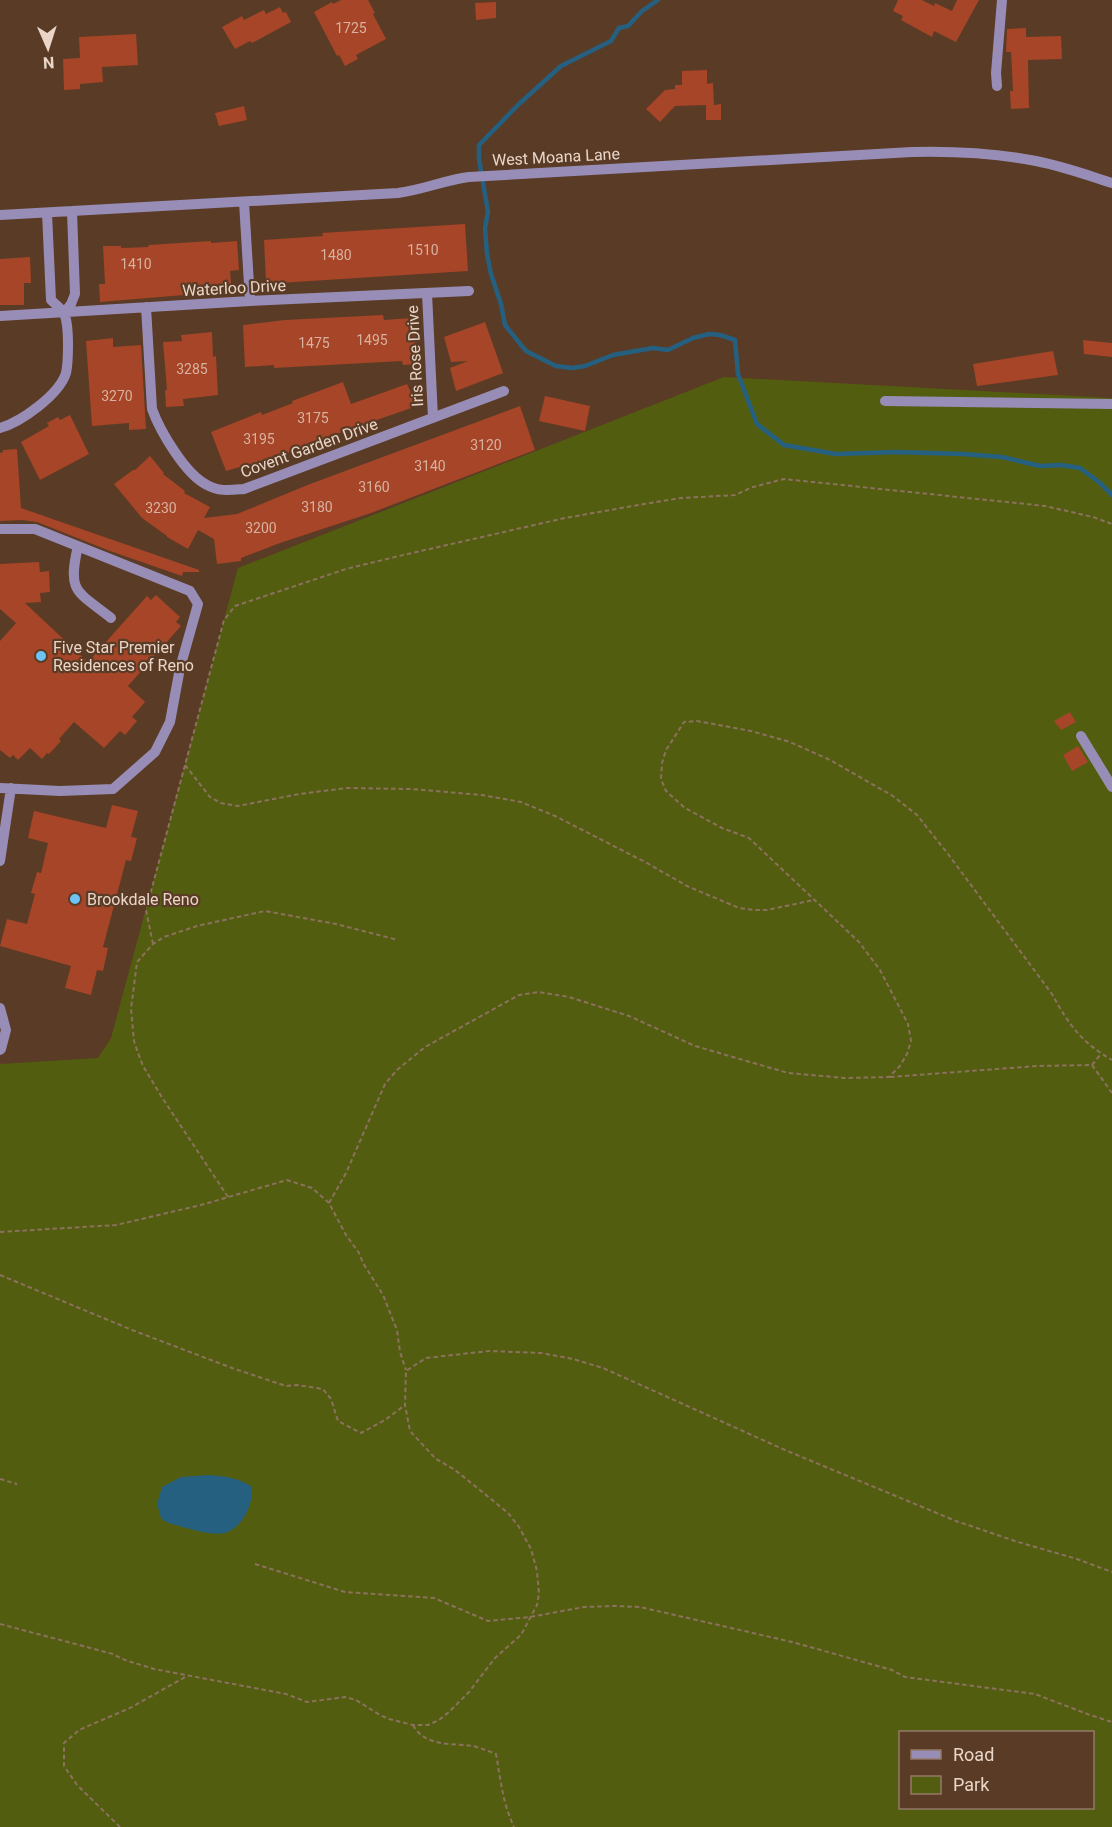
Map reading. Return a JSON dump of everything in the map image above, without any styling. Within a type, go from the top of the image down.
[{"type":"street","points":[[997,86],[1002,0]]},
{"type":"street","name":"West Moana Lane","points":[[0,215],[398,193],[424,189],[469,177],[940,152],[999,155],[1024,159],[1070,169],[1112,183]]},
{"type":"street","points":[[244,202],[250,301]]},
{"type":"street","points":[[64,313],[75,294],[72,212]]},
{"type":"street","points":[[0,428],[31,412],[55,391],[66,374],[68,334],[64,313],[51,300],[47,213]]},
{"type":"street","name":"Waterloo Drive","points":[[0,316],[469,291]]},
{"type":"street","name":"Iris Rose Drive","points":[[427,293],[433,418]]},
{"type":"street","name":"Covent Garden Drive","points":[[146,307],[152,409],[158,424],[183,465],[206,485],[225,491],[244,489],[504,392]]},
{"type":"street","points":[[885,401],[1112,404]]},
{"type":"street","points":[[0,529],[36,529],[190,591],[198,604],[180,668],[170,722],[155,752],[113,789],[60,791],[6,788],[0,861]]},
{"type":"street","points":[[78,546],[72,568],[77,591],[111,618]]},
{"type":"street","points":[[1081,736],[1112,787]]},
{"type":"street","points":[[0,1008],[6,1030],[0,1050]]},
{"type":"path","points":[[153,944],[146,910],[224,620],[235,606],[346,569],[565,518],[681,498],[735,495],[753,487],[784,479],[1045,506],[1093,517],[1112,524]]},
{"type":"path","points":[[890,1077],[907,1054],[911,1041],[908,1024],[880,970],[859,942],[749,838],[722,828],[685,808],[666,791],[661,779],[662,763],[666,750],[684,722],[718,724],[790,742],[830,760],[906,805],[955,863],[1052,994],[1064,1017],[1080,1037],[1112,1060]]},
{"type":"path","points":[[185,765],[210,797],[221,803],[238,806],[299,794],[347,788],[411,789],[482,795],[520,802],[555,816],[687,886],[739,908],[767,909],[814,900]]},
{"type":"path","points":[[228,1197],[143,1066],[134,1041],[131,1009],[137,962],[153,944],[164,937],[197,926],[264,911],[336,924],[398,940]]},
{"type":"path","points":[[329,1203],[346,1173],[385,1084],[409,1059],[435,1040],[519,995],[538,992],[569,997],[630,1016],[695,1046],[788,1073],[845,1078],[890,1077],[1048,1065],[1092,1065]]},
{"type":"path","points":[[1092,1065],[1101,1054]]},
{"type":"path","points":[[1092,1065],[1112,1093]]},
{"type":"path","points":[[0,1232],[116,1225],[150,1218],[286,1180],[312,1188],[329,1203],[388,1305],[397,1329],[400,1352],[406,1371],[405,1405],[410,1431],[436,1459],[454,1470],[508,1514],[525,1536],[539,1583],[537,1605],[521,1635],[495,1659],[469,1692],[449,1712],[428,1725],[413,1725],[380,1715],[356,1700],[345,1697],[307,1702],[286,1694],[154,1669],[124,1660],[113,1654],[0,1624]]},
{"type":"path","points":[[0,1275],[132,1330],[232,1368],[286,1386],[297,1385],[323,1389],[332,1399],[338,1421],[361,1433],[385,1420],[405,1405]]},
{"type":"path","points":[[406,1371],[426,1358],[489,1351],[541,1353],[573,1359],[603,1368],[785,1450],[956,1521],[1112,1572]]},
{"type":"path","points":[[0,1479],[17,1484]]},
{"type":"path","points":[[255,1564],[345,1592],[434,1598],[488,1621],[530,1617],[584,1607],[640,1607],[792,1642],[892,1670],[905,1677],[1035,1694],[1112,1722]]},
{"type":"path","points":[[120,1827],[77,1785],[64,1766],[64,1743],[79,1730],[130,1708],[187,1676]]},
{"type":"path","points":[[413,1725],[418,1734],[437,1743],[475,1747],[496,1754],[501,1793],[514,1827]]},
{"type":"green space","points":[[724,377],[1112,398],[1112,1827],[0,1827],[0,1064],[98,1058],[111,1038],[238,568]]},
{"type":"water","points":[[208,1475],[237,1480],[252,1487],[249,1508],[237,1526],[225,1533],[209,1533],[171,1524],[161,1518],[157,1504],[162,1487],[181,1477]]},
{"type":"building","points":[[341,0],[368,0],[386,39],[356,55],[358,59],[345,66],[339,55],[337,56],[314,12],[332,2],[333,4]]},
{"type":"building","points":[[898,0],[922,0],[952,11],[957,0],[979,0],[956,42],[934,31],[932,37],[901,20],[903,16],[893,11]]},
{"type":"building","points":[[496,2],[496,18],[476,20],[475,3]]},
{"type":"building","points":[[280,7],[283,13],[286,12],[291,22],[252,43],[250,41],[235,49],[222,27],[242,16],[244,20],[264,10],[266,14]]},
{"type":"building","points":[[1026,28],[1026,37],[1061,36],[1062,59],[1028,60],[1029,108],[1011,109],[1010,91],[1013,91],[1011,52],[1006,52],[1007,29]]},
{"type":"building","points":[[136,34],[138,65],[102,67],[103,82],[80,84],[80,89],[64,90],[63,59],[80,58],[79,37]]},
{"type":"building","points":[[707,70],[707,84],[713,83],[714,105],[721,104],[721,120],[706,120],[706,105],[675,106],[660,122],[646,109],[665,90],[675,89],[675,85],[682,85],[682,71]]},
{"type":"building","points":[[244,106],[247,120],[219,126],[215,113]]},
{"type":"building","points":[[465,224],[468,271],[266,282],[264,240],[323,236],[322,233]]},
{"type":"building","points":[[211,241],[211,243],[237,241],[239,270],[230,271],[232,294],[184,295],[100,302],[99,284],[105,284],[103,246],[148,247],[149,245]]},
{"type":"building","points":[[30,257],[31,283],[24,283],[24,305],[0,305],[0,259]]},
{"type":"building","points":[[383,315],[384,320],[412,318],[418,342],[414,343],[416,364],[403,365],[402,361],[274,368],[274,365],[245,367],[243,325],[285,320]]},
{"type":"building","points":[[485,322],[503,373],[456,391],[450,368],[468,361],[451,362],[444,337]]},
{"type":"building","points":[[212,332],[218,395],[183,399],[184,406],[166,407],[163,342],[182,341],[181,335]]},
{"type":"building","points":[[113,338],[113,347],[141,345],[146,429],[129,430],[129,423],[92,426],[86,341]]},
{"type":"building","points":[[1083,340],[1112,343],[1112,357],[1084,354]]},
{"type":"building","points":[[1053,351],[1058,375],[977,386],[973,364]]},
{"type":"building","points":[[343,382],[351,404],[407,384],[417,406],[322,439],[268,461],[267,459],[226,471],[211,432],[261,412],[262,415]]},
{"type":"building","points":[[545,396],[590,406],[585,431],[539,421]]},
{"type":"building","points":[[520,406],[535,450],[371,513],[280,543],[241,558],[241,561],[217,564],[214,539],[198,530],[188,549],[167,537],[142,518],[114,484],[135,470],[150,456],[163,474],[185,491],[184,493],[210,507],[204,518],[237,514],[310,484]]},
{"type":"building","points":[[70,415],[89,454],[40,480],[21,442],[49,426],[47,423],[58,417],[60,420]]},
{"type":"building","points":[[17,449],[21,508],[199,570],[199,572],[183,572],[182,576],[37,522],[0,521],[0,453],[3,450]]},
{"type":"building","name":"Five Star Premier Residences of Reno","points":[[39,562],[40,572],[49,571],[50,592],[40,593],[41,602],[25,603],[88,662],[147,596],[151,600],[156,595],[180,617],[176,622],[181,626],[128,686],[145,702],[132,717],[137,721],[125,735],[120,731],[104,748],[74,722],[59,739],[61,741],[42,759],[30,748],[18,760],[13,755],[10,758],[0,750],[0,641],[16,623],[0,609],[0,564]]},
{"type":"building","points":[[1070,712],[1076,722],[1061,730],[1054,721]]},
{"type":"building","points":[[1078,746],[1088,762],[1072,771],[1063,755]]},
{"type":"building","name":"Brookdale Reno","points":[[112,805],[138,811],[131,837],[137,838],[131,861],[126,860],[103,947],[108,948],[103,971],[97,970],[91,995],[65,988],[71,966],[0,946],[7,919],[27,924],[35,894],[31,893],[37,872],[41,873],[48,843],[28,838],[34,811],[106,828]]},
{"type":"waterway","points":[[658,0],[642,11],[628,26],[619,28],[611,41],[561,66],[479,145],[479,159],[488,212],[485,228],[491,274],[505,325],[526,351],[556,366],[572,368],[585,366],[613,355],[653,348],[668,350],[693,338],[709,334],[720,335],[735,340],[738,374],[757,424],[784,445],[836,454],[896,452],[963,454],[1002,457],[1040,466],[1061,465],[1080,468],[1112,495]]},
{"type":"place","name":"Five Star Premier Residences of Reno","points":[[41,656]]},
{"type":"place","name":"Brookdale Reno","points":[[75,899]]}]
